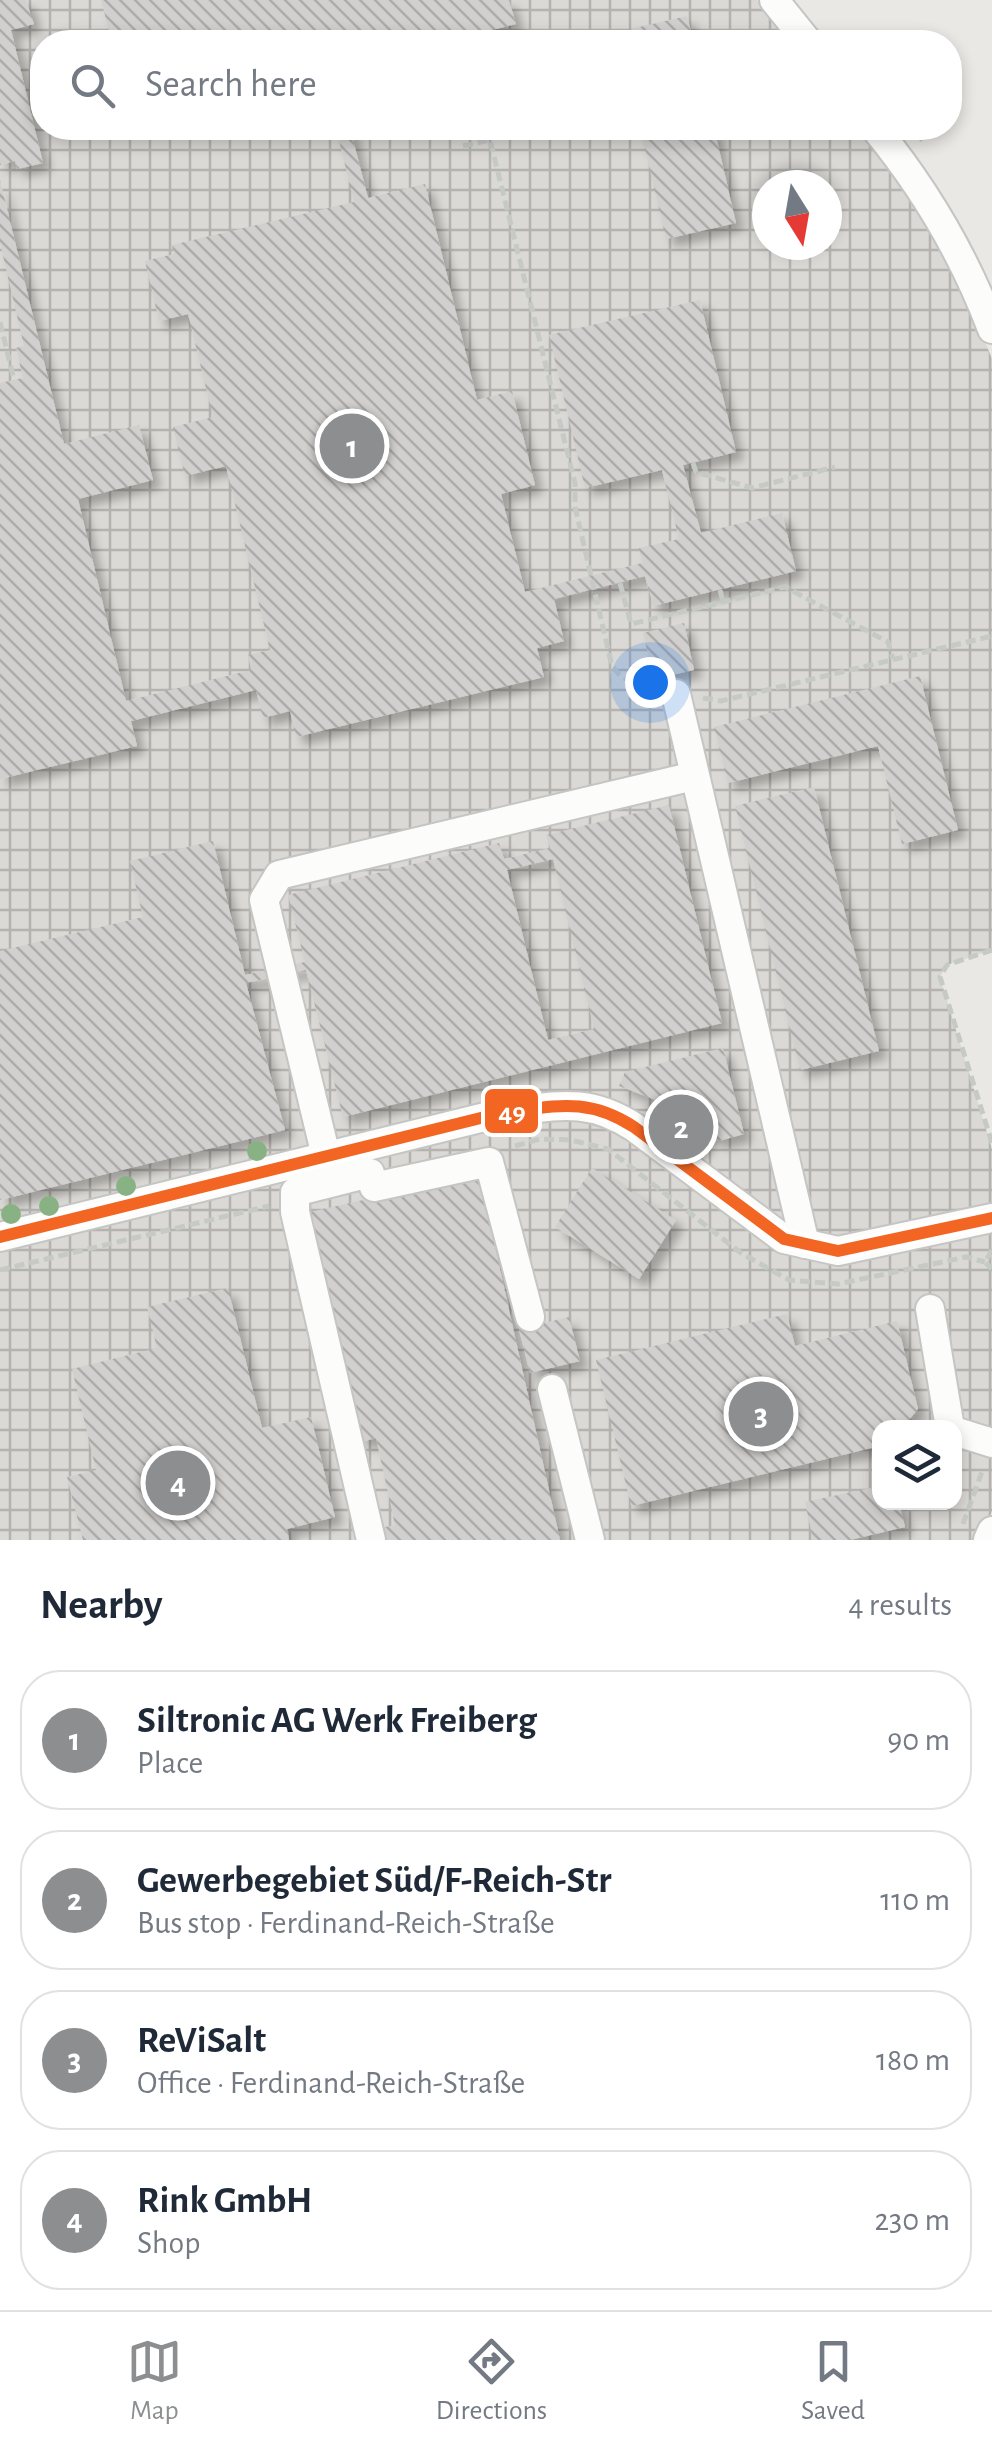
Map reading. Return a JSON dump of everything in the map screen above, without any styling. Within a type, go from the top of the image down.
[{"type":"street","points":[[774,0],[798,30]]},
{"type":"street","points":[[884,140],[934,209],[974,283],[992,329]]},
{"type":"street","points":[[676,694],[805,1244]]},
{"type":"street","points":[[326,1156],[264,900],[280,875],[694,776]]},
{"type":"street","points":[[0,1237],[478,1119],[543,1106],[581,1104],[611,1112],[784,1239],[838,1250],[992,1218]]},
{"type":"street","points":[[478,1119],[530,1317]]},
{"type":"street","points":[[370,1540],[295,1212],[295,1192],[370,1173],[374,1187],[489,1162]]},
{"type":"street","points":[[930,1309],[950,1420]]},
{"type":"street","points":[[552,1388],[590,1540]]},
{"type":"street","points":[[962,1436],[988,1454]]},
{"type":"street","points":[[988,1540],[992,1531]]},
{"type":"path","points":[[463,146],[490,140],[575,483],[575,506],[614,671],[623,680],[721,701],[992,636]]},
{"type":"path","points":[[0,322],[14,380]]},
{"type":"path","points":[[693,463],[696,472],[752,488],[835,466]]},
{"type":"path","points":[[620,583],[631,624],[785,587],[888,642],[893,659]]},
{"type":"path","points":[[720,590],[723,602]]},
{"type":"path","points":[[992,950],[947,965],[940,978],[992,1143]]},
{"type":"path","points":[[0,1270],[271,1206],[295,1192]]},
{"type":"path","points":[[992,1250],[984,1262],[992,1268]]},
{"type":"path","points":[[962,1527],[988,1454]]},
{"type":"shaded area","points":[[0,0],[757,0],[781,30],[30,30],[30,140],[867,140],[929,223],[966,294],[992,359],[992,950],[947,965],[940,977],[992,1149],[992,1511],[980,1540],[0,1540]]},
{"type":"building","points":[[0,0],[26,0],[34,24],[11,30],[30,109],[30,140],[37,140],[43,163],[17,169],[15,161],[0,165]]},
{"type":"building","points":[[101,0],[509,0],[516,24],[492,30],[109,30]]},
{"type":"building","points":[[687,16],[691,30],[627,30]]},
{"type":"building","points":[[339,140],[353,140],[368,198],[425,184],[477,400],[512,391],[535,485],[501,494],[525,592],[642,563],[639,548],[679,539],[662,470],[585,488],[549,335],[700,300],[736,452],[683,465],[701,533],[782,513],[796,571],[653,606],[645,576],[554,599],[564,641],[537,648],[544,677],[296,737],[290,711],[263,718],[256,690],[131,721],[137,746],[0,779],[0,383],[23,378],[16,348],[24,346],[0,243],[0,180],[64,444],[139,425],[153,480],[78,499],[126,701],[251,670],[248,655],[270,650],[226,466],[185,476],[173,427],[213,417],[188,314],[159,321],[145,261],[174,254],[172,245],[354,202]]},
{"type":"building","points":[[643,140],[717,140],[736,223],[666,239]]},
{"type":"building","points":[[684,623],[694,670],[654,679],[643,633]]},
{"type":"building","points":[[920,676],[958,830],[902,844],[878,746],[728,783],[714,727]]},
{"type":"building","points":[[814,787],[879,1051],[800,1070],[735,806]]},
{"type":"building","points":[[669,805],[722,1023],[343,1117],[306,970],[246,983],[285,1130],[0,1200],[0,951],[143,917],[130,861],[213,841],[245,975],[305,962],[288,895],[499,843],[504,859],[550,848],[546,835]],"holes":[[[553,859],[594,1029],[548,1040],[507,870]]]},
{"type":"building","points":[[723,1048],[744,1134],[719,1141],[676,1108],[619,1086],[625,1072]]},
{"type":"building","points":[[592,1168],[676,1220],[639,1279],[555,1227]]},
{"type":"building","points":[[479,1174],[560,1540],[383,1540],[380,1528],[395,1525],[376,1438],[361,1442],[310,1212]]},
{"type":"building","points":[[228,1288],[262,1428],[311,1417],[335,1517],[287,1529],[289,1540],[83,1540],[67,1477],[96,1470],[72,1369],[157,1348],[147,1307]]},
{"type":"building","points":[[787,1314],[795,1346],[897,1321],[918,1409],[909,1420],[872,1420],[872,1448],[631,1506],[596,1360]]},
{"type":"building","points":[[569,1317],[580,1361],[530,1373],[519,1329]]},
{"type":"building","points":[[872,1488],[872,1510],[901,1510],[905,1527],[850,1540],[813,1540],[805,1502]]},
{"type":"transit line","name":"49","points":[[0,1237],[505,1112],[557,1106],[587,1107],[617,1117],[784,1239],[838,1251],[992,1218]]},
{"type":"place","name":"Siltronic AG Werk Freiberg","points":[[352,446]]},
{"type":"place","name":"Gewerbegebiet Süd/F-Reich-Str","points":[[681,1127]]},
{"type":"place","name":"ReViSalt","points":[[761,1414]]},
{"type":"place","name":"Rink GmbH","points":[[178,1483]]}]
